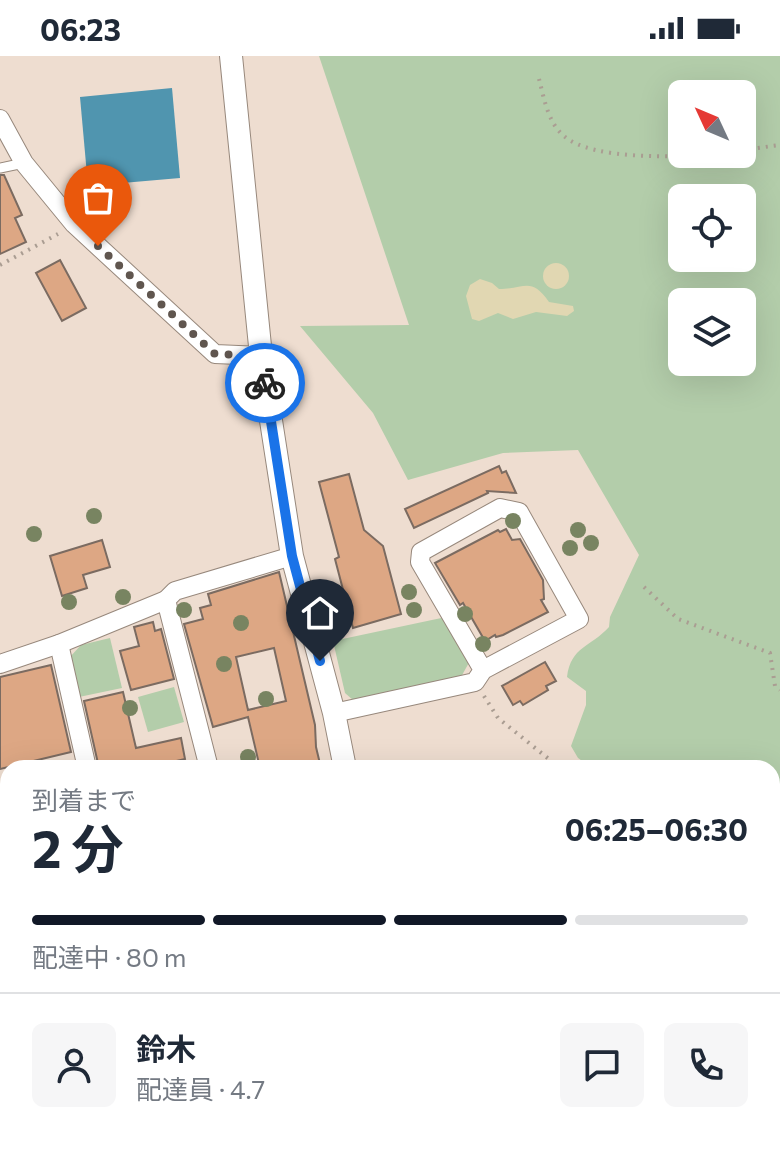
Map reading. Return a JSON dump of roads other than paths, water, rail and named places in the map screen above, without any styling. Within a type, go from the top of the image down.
[{"type":"street","points":[[231,56],[261,356],[292,556],[343,760]]},
{"type":"street","points":[[0,119],[24,163],[74,224],[215,354],[261,356]]},
{"type":"street","points":[[334,713],[479,676],[579,619],[519,512],[500,508],[421,552],[420,562],[479,676]]},
{"type":"street","points":[[0,664],[59,644],[166,600],[175,591],[292,556]]},
{"type":"street","points":[[166,600],[207,760]]},
{"type":"street","points":[[59,644],[85,760]]},
{"type":"lane","points":[[0,168],[24,163]]},
{"type":"water","points":[[172,88],[180,178],[88,186],[80,97]]}]
